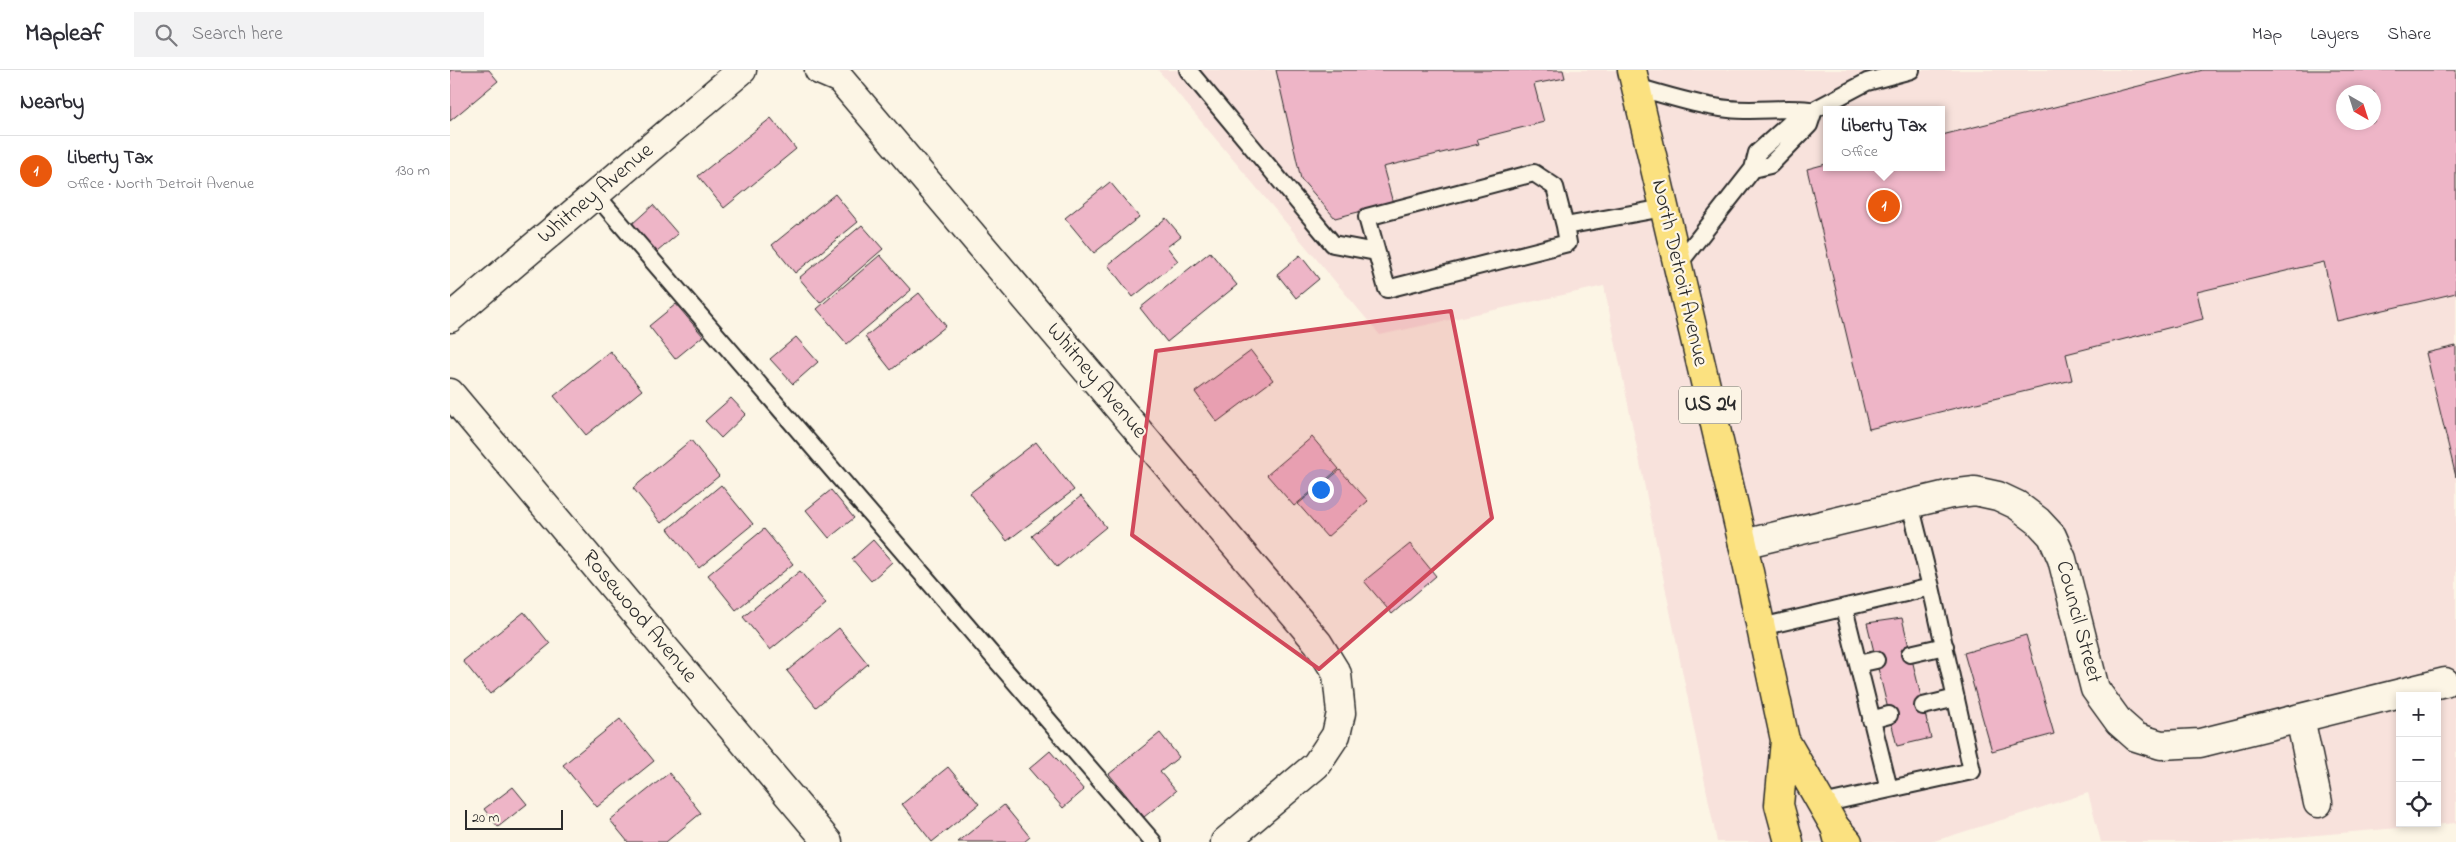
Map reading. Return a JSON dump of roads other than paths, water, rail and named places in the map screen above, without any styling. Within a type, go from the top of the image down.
[{"type":"main road","name":"North Detroit Avenue","points":[[1634,79],[1743,544],[1785,740],[1779,805],[1790,842]]},
{"type":"main road","name":"North Detroit Avenue","points":[[1785,740],[1836,829]]},
{"type":"street","name":"Whitney Avenue","points":[[450,318],[742,70]]},
{"type":"street","name":"Whitney Avenue","points":[[819,70],[840,79],[1318,644],[1337,674],[1341,713],[1336,736],[1316,765],[1225,842]]},
{"type":"street","name":"Rosewood Avenue","points":[[450,393],[828,842]]},
{"type":"street","name":"Council Street","points":[[1743,544],[1952,494],[1975,491],[1998,496],[2017,505],[2038,521],[2052,536],[2062,559],[2094,689],[2119,722],[2136,737],[2161,744],[2200,742],[2451,681]]},
{"type":"street","points":[[2300,718],[2318,802]]},
{"type":"lane","points":[[1188,70],[1333,244],[1376,252]]},
{"type":"lane","points":[[1634,79],[1726,109],[1760,112],[1791,108],[1814,110],[1867,82],[1911,70]]},
{"type":"lane","points":[[1677,266],[1753,169],[1770,165],[1809,125],[1814,110]]},
{"type":"lane","points":[[1534,173],[1555,187],[1565,226],[1568,243],[1387,289],[1367,217],[1534,173]]},
{"type":"lane","points":[[596,195],[1153,842]]},
{"type":"lane","points":[[1565,226],[1664,208]]},
{"type":"lane","points":[[1836,829],[1889,790],[1972,771],[1931,587],[1910,504]]},
{"type":"lane","points":[[1761,627],[1931,587]]},
{"type":"lane","points":[[1844,608],[1889,790]]},
{"type":"lane","points":[[1910,654],[1944,646]]},
{"type":"lane","points":[[1858,664],[1876,660]]},
{"type":"lane","points":[[1923,706],[1956,698]]},
{"type":"lane","points":[[1872,720],[1889,716]]},
{"type":"place","name":"Liberty Tax","points":[[1884,206]]}]
